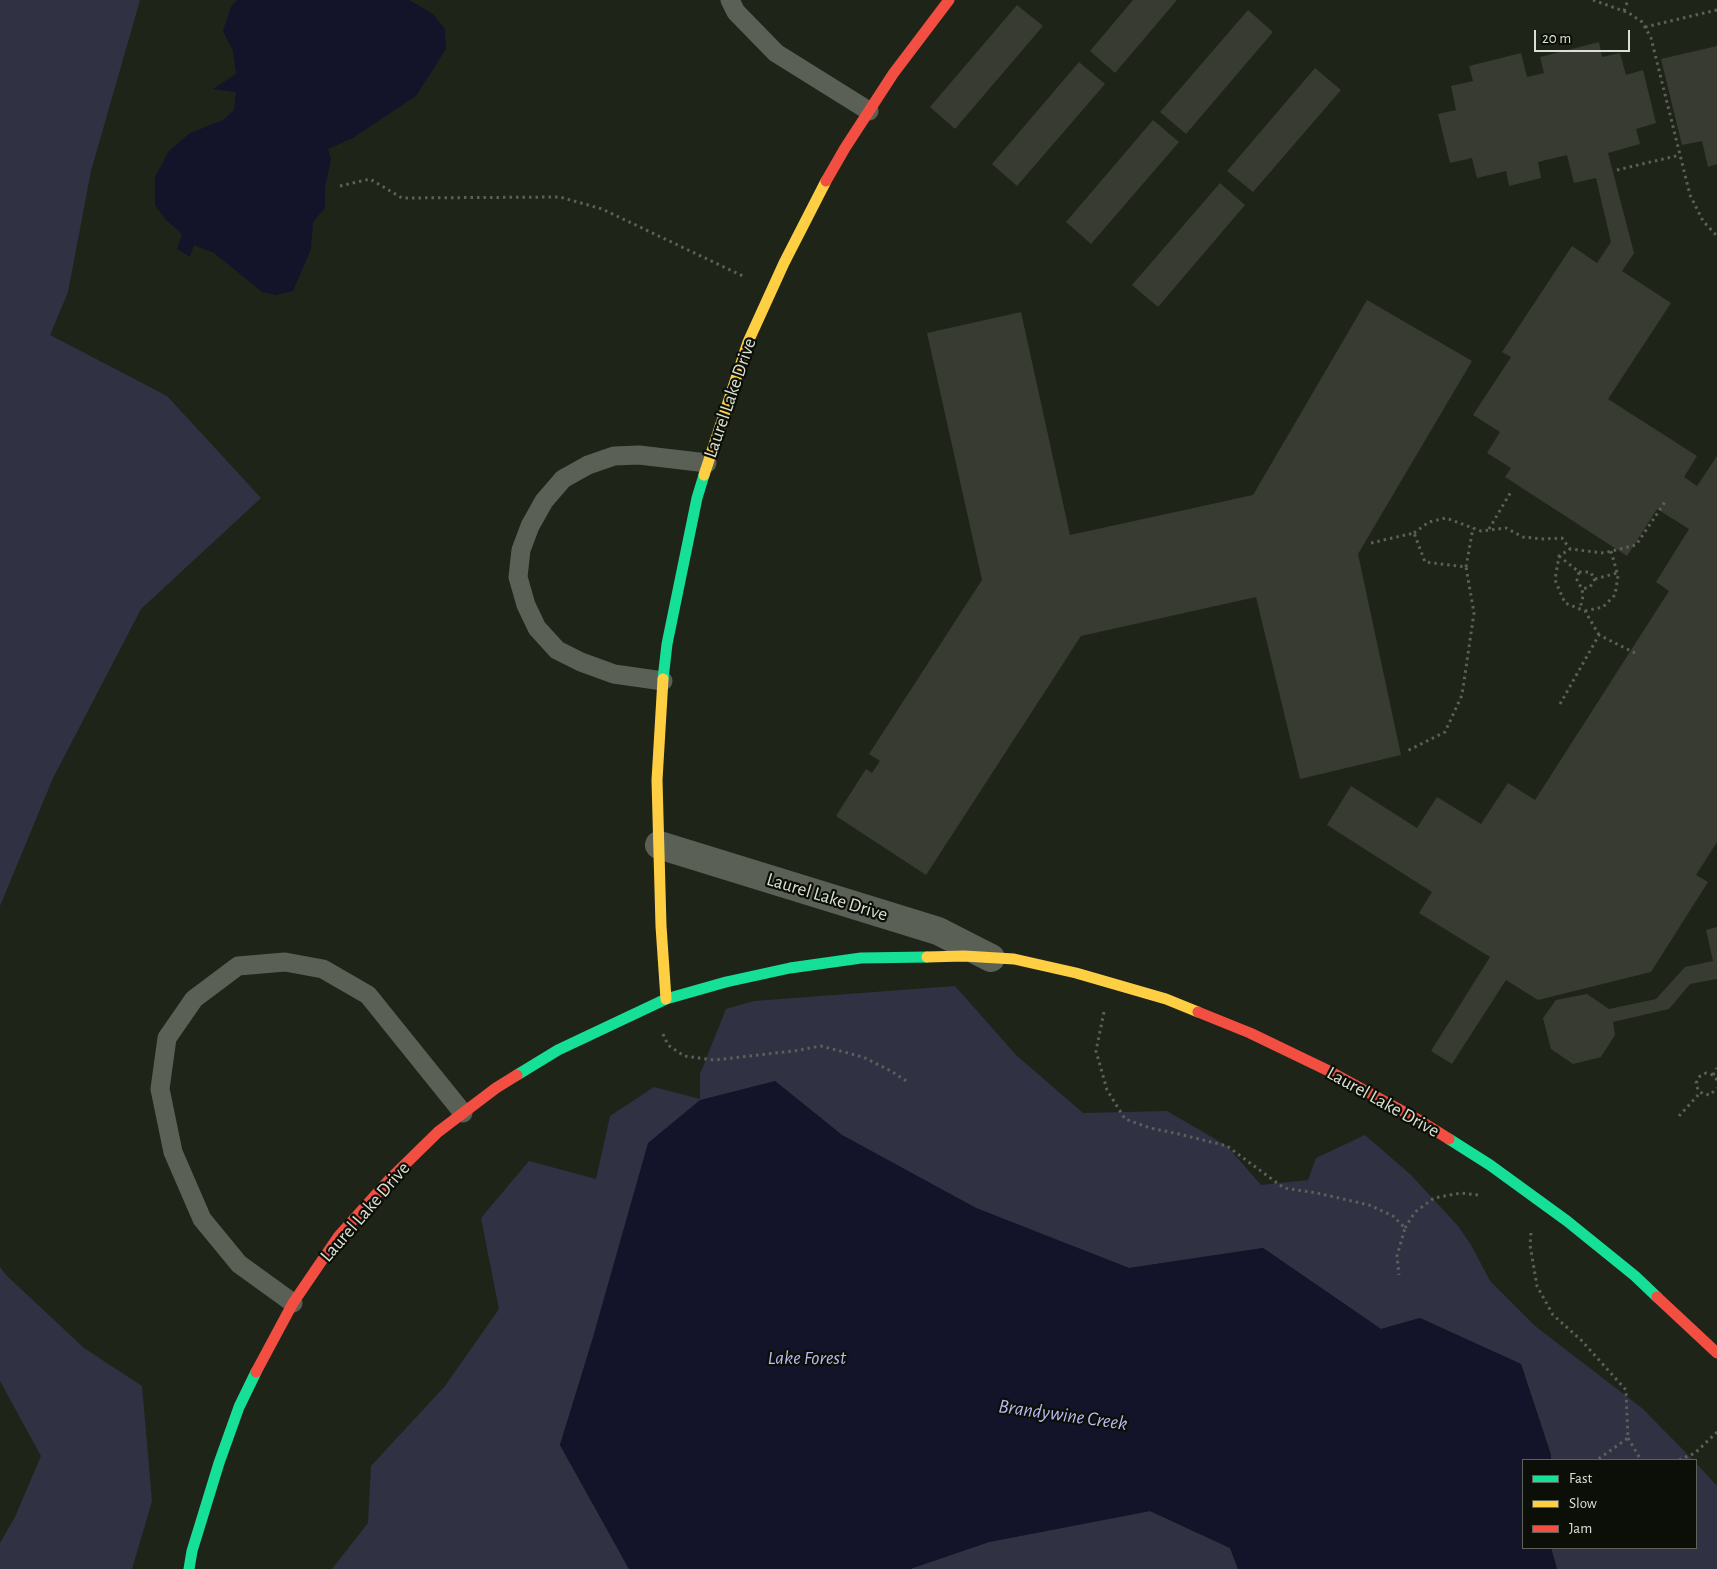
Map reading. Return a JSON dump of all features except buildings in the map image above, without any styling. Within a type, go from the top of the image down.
[{"type":"street","name":"Laurel Lake Drive","points":[[666,998],[661,926],[657,780],[667,644],[697,498],[748,342],[813,205],[845,148],[893,74],[949,0]]},
{"type":"street","name":"Laurel Lake Drive","points":[[659,845],[938,931],[991,958]]},
{"type":"street","name":"Laurel Lake Drive","points":[[189,1569],[192,1551],[239,1406],[292,1304],[338,1237],[389,1180],[438,1132],[496,1088],[558,1050],[666,998],[790,968],[861,958],[964,956],[1014,959],[1076,973],[1166,999],[1250,1033],[1331,1072],[1417,1119],[1490,1165],[1567,1221],[1635,1276],[1717,1353]]},
{"type":"lane","points":[[730,0],[736,12],[776,53],[869,111]]},
{"type":"lane","points":[[664,680],[614,674],[581,662],[557,650],[537,628],[526,605],[518,577],[521,550],[530,526],[544,501],[564,479],[588,465],[614,456],[639,455],[707,463]]},
{"type":"lane","points":[[292,1304],[240,1264],[202,1219],[173,1152],[160,1090],[161,1081],[167,1038],[194,999],[238,966],[285,962],[323,968],[368,995],[464,1113]]},
{"type":"path","points":[[1593,0],[1624,11],[1642,22],[1651,38],[1690,195],[1703,220],[1717,236]]},
{"type":"path","points":[[1624,11],[1628,0]]},
{"type":"path","points":[[1645,28],[1717,10]]},
{"type":"path","points":[[1617,170],[1680,155]]},
{"type":"path","points":[[340,186],[370,179],[402,198],[560,197],[602,209],[752,280]]},
{"type":"path","points":[[1489,530],[1512,490]]},
{"type":"path","points":[[1611,551],[1617,573],[1615,595],[1603,607],[1585,611],[1565,603],[1555,580],[1559,556],[1570,549],[1604,553],[1611,551],[1636,545],[1666,502]]},
{"type":"path","points":[[1371,543],[1414,533],[1429,522],[1446,518],[1481,531],[1506,528],[1523,537],[1562,538],[1570,549]]},
{"type":"path","points":[[1407,751],[1445,732],[1462,695],[1474,613],[1466,567],[1473,528]]},
{"type":"path","points":[[1414,533],[1425,562],[1466,567]]},
{"type":"path","points":[[1559,556],[1579,572],[1590,572],[1595,579]]},
{"type":"path","points":[[1579,572],[1577,580],[1582,589],[1583,596],[1580,609]]},
{"type":"path","points":[[1582,589],[1590,587],[1595,579],[1617,573]]},
{"type":"path","points":[[1585,611],[1599,636],[1637,654]]},
{"type":"path","points":[[1560,704],[1599,636]]},
{"type":"path","points":[[1110,982],[1096,1051],[1107,1090],[1125,1118],[1150,1128],[1227,1146],[1284,1188],[1317,1193],[1369,1205],[1393,1216],[1405,1228]]},
{"type":"path","points":[[651,1006],[668,1045],[684,1056],[714,1060],[821,1046],[863,1057],[908,1082]]},
{"type":"path","points":[[1713,1075],[1717,1068]]},
{"type":"path","points":[[1700,1093],[1697,1079],[1706,1073],[1713,1075],[1717,1080]]},
{"type":"path","points":[[1700,1093],[1710,1095],[1717,1088]]},
{"type":"path","points":[[1679,1116],[1700,1093]]},
{"type":"path","points":[[1399,1275],[1397,1256],[1405,1228],[1415,1212],[1434,1198],[1461,1193],[1486,1196]]},
{"type":"path","points":[[1535,1197],[1530,1245],[1538,1286],[1553,1315],[1581,1340],[1626,1390],[1628,1438],[1640,1459]]},
{"type":"path","points":[[1682,1459],[1695,1453],[1717,1432]]},
{"type":"path","points":[[1598,1459],[1628,1438]]},
{"type":"shaded area","points":[[0,0],[140,0],[91,171],[68,292],[50,335],[167,396],[261,498],[141,609],[53,778],[0,906]]},
{"type":"shaded area","points":[[955,986],[1016,1055],[1083,1113],[1167,1111],[1227,1146],[1261,1185],[1308,1180],[1316,1158],[1365,1135],[1411,1175],[1458,1226],[1471,1245],[1490,1281],[1535,1326],[1643,1409],[1692,1459],[1551,1459],[1521,1364],[1420,1318],[1381,1329],[1263,1248],[1129,1268],[976,1208],[842,1135],[775,1081],[591,1344],[560,1445],[629,1569],[332,1569],[368,1523],[371,1466],[445,1386],[499,1309],[481,1218],[529,1161],[596,1179],[610,1116],[654,1087],[700,1099],[700,1074],[726,1009],[754,1001]]},
{"type":"shaded area","points":[[0,1267],[6,1275],[84,1348],[142,1386],[152,1501],[132,1569],[0,1569],[0,1543],[15,1517],[41,1456],[0,1381]]},
{"type":"shaded area","points":[[1697,1464],[1717,1486],[1717,1569],[1557,1569],[1551,1549],[1697,1549]]},
{"type":"shaded area","points":[[1150,1511],[1230,1548],[1238,1569],[910,1569],[989,1542]]},
{"type":"water","points":[[237,0],[409,0],[433,14],[445,29],[446,49],[416,96],[353,138],[328,149],[331,159],[325,188],[325,208],[313,222],[311,249],[293,291],[276,295],[262,292],[214,253],[194,245],[190,257],[177,249],[182,234],[165,219],[155,205],[155,177],[169,151],[190,133],[223,120],[234,110],[236,92],[213,89],[236,74],[233,51],[223,31],[231,7]]},
{"type":"water","name":"Lake Forest","points":[[775,1081],[842,1135],[976,1208],[1129,1268],[1263,1248],[1381,1329],[1420,1318],[1521,1364],[1551,1455],[1551,1459],[1522,1459],[1522,1549],[1551,1549],[1557,1569],[1238,1569],[1230,1548],[1150,1511],[989,1542],[910,1569],[629,1569],[560,1445],[591,1344],[648,1143],[700,1100]]},
{"type":"traffic: fast","points":[[663,679],[667,644],[697,498],[704,475]]},
{"type":"traffic: fast","points":[[517,1075],[558,1050],[666,999],[726,982],[790,968],[861,958],[927,957]]},
{"type":"traffic: fast","points":[[1449,1139],[1490,1165],[1567,1221],[1635,1276],[1657,1297]]},
{"type":"traffic: fast","points":[[189,1569],[192,1551],[219,1463],[239,1407],[256,1372]]},
{"type":"traffic: slow","points":[[704,475],[748,342],[784,263],[826,181]]},
{"type":"traffic: slow","points":[[663,679],[657,780],[661,926],[666,999]]},
{"type":"traffic: slow","points":[[927,957],[964,956],[1014,959],[1076,973],[1166,999],[1198,1012]]},
{"type":"traffic: jam","points":[[826,181],[893,74],[949,0]]},
{"type":"traffic: jam","points":[[1198,1012],[1250,1033],[1331,1072],[1417,1119],[1449,1139]]},
{"type":"traffic: jam","points":[[256,1372],[293,1303],[338,1237],[389,1180],[438,1132],[496,1088],[517,1075]]},
{"type":"traffic: jam","points":[[1657,1297],[1717,1353]]},
{"type":"water label","name":"Brandywine Creek","points":[[1063,1415]]}]
